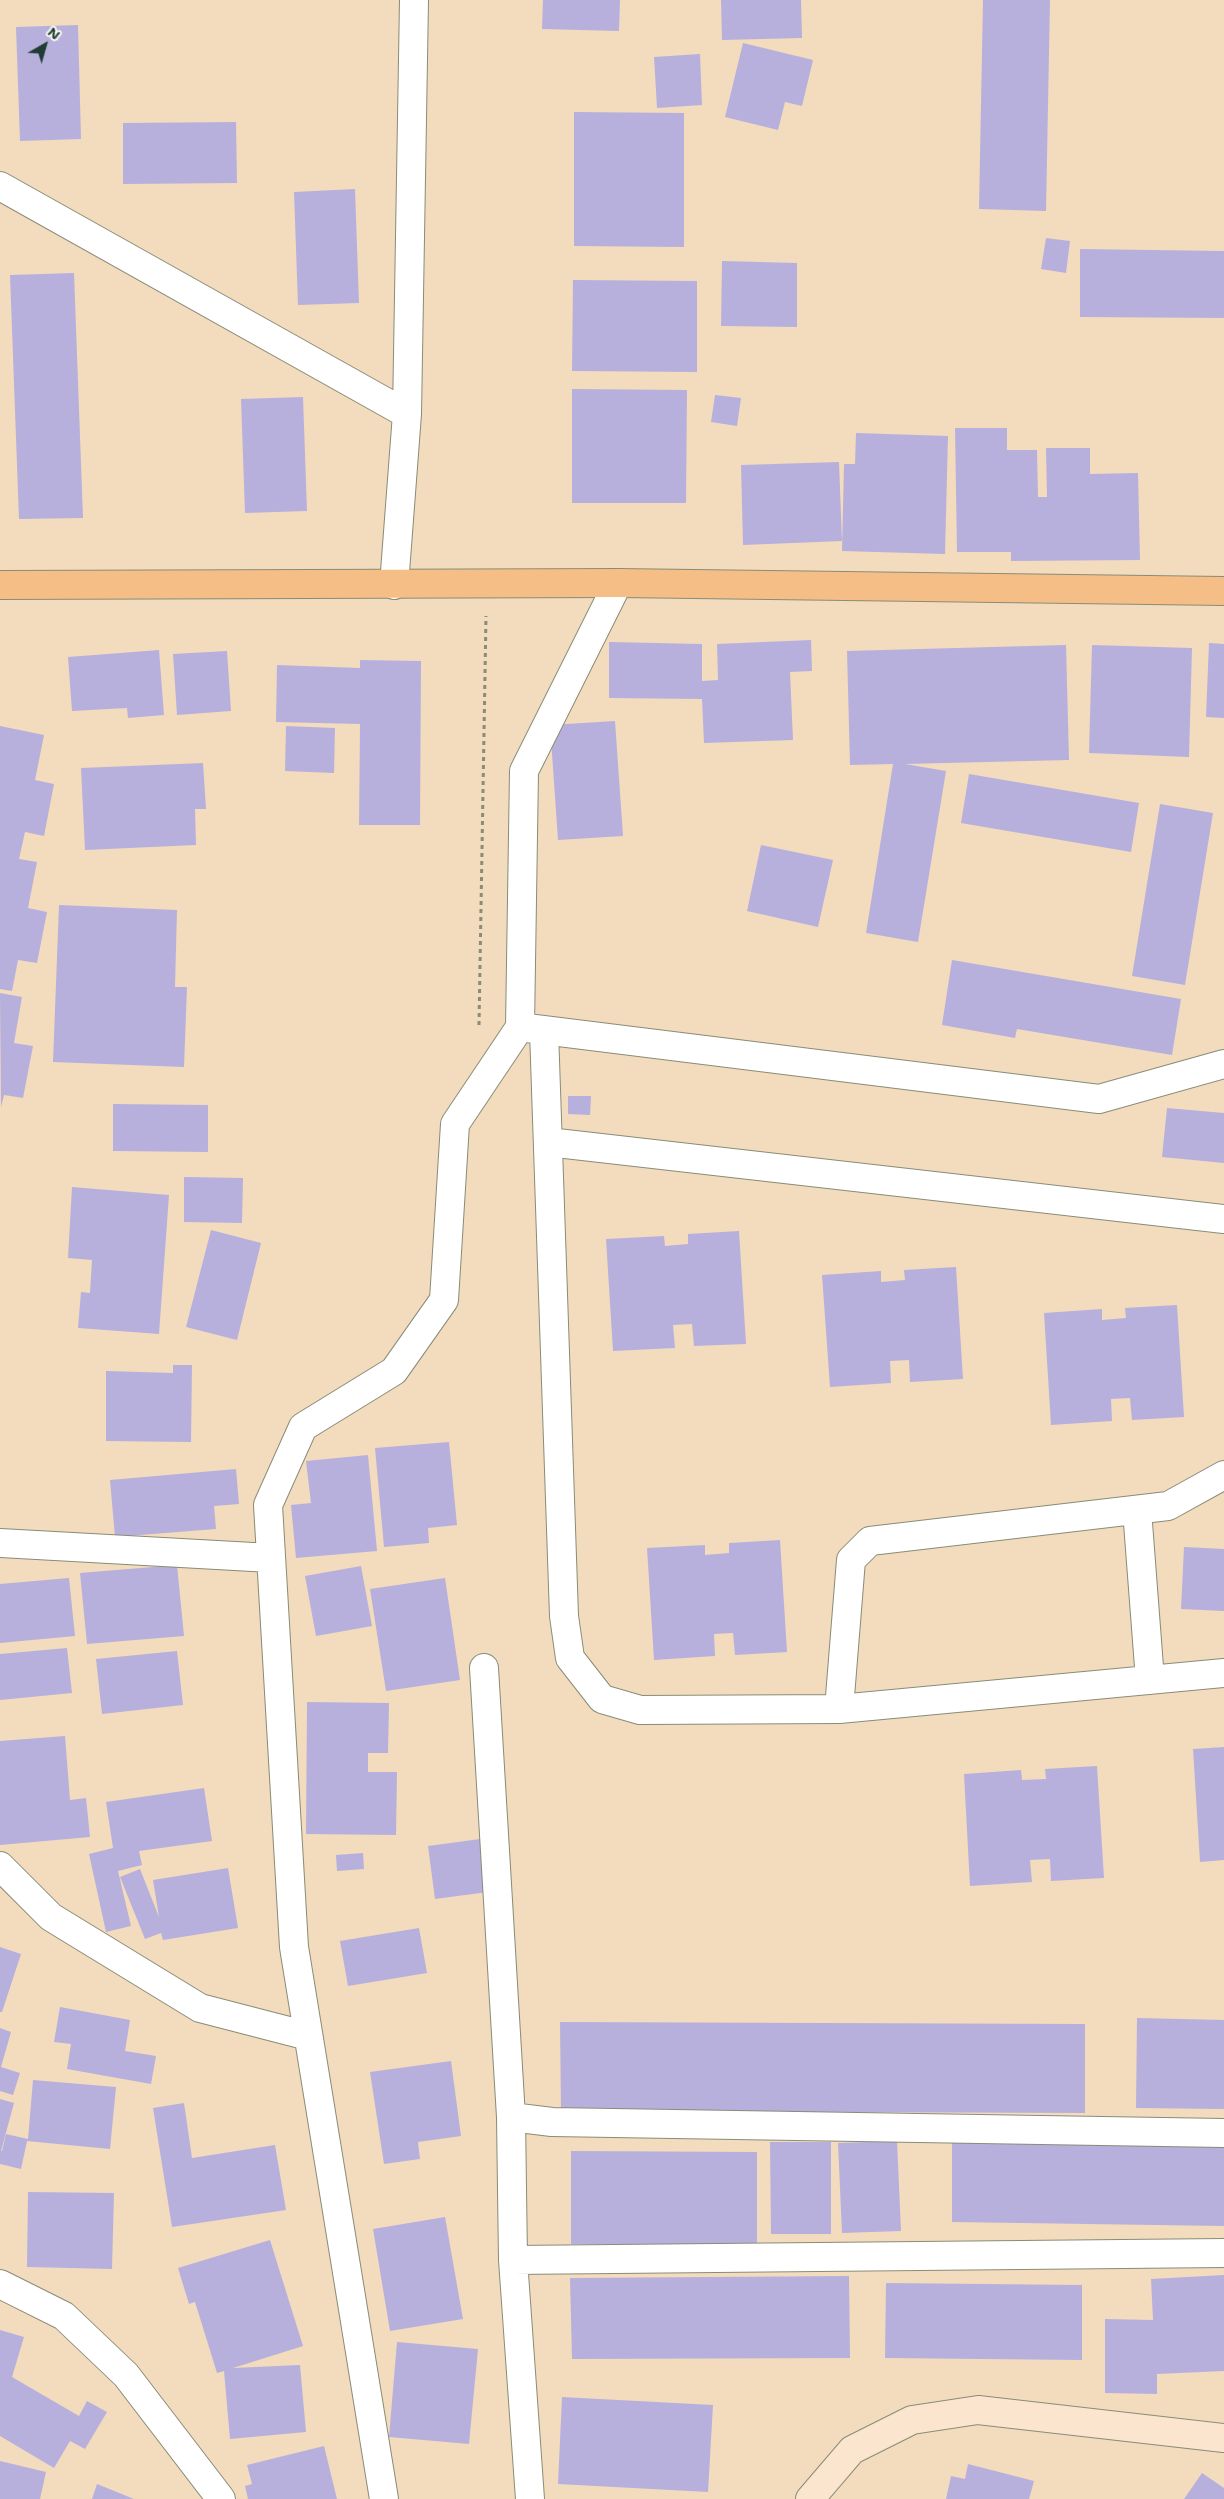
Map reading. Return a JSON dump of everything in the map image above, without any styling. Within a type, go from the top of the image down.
[{"type":"main road","points":[[0,585],[618,583],[1224,590]]},
{"type":"main road","points":[[809,2498],[852,2450],[912,2420],[978,2410],[1224,2438]]},
{"type":"street","points":[[394,584],[407,414],[414,0]]},
{"type":"street","points":[[0,186],[407,414]]},
{"type":"street","points":[[618,583],[524,771],[532,1029],[548,1142],[564,1616],[570,1658],[602,1699],[640,1710],[839,1709],[1224,1673]]},
{"type":"street","points":[[532,1029],[1099,1099],[1224,1064]]},
{"type":"street","points":[[384,2499],[294,1947],[268,1505],[303,1427],[394,1371],[444,1300],[455,1124],[532,1029]]},
{"type":"street","points":[[548,1142],[1224,1219]]},
{"type":"street","points":[[839,1709],[851,1560],[870,1541],[1168,1506],[1224,1475]]},
{"type":"street","points":[[1137,1510],[1150,1680]]},
{"type":"street","points":[[0,1543],[271,1558]]},
{"type":"street","points":[[484,1668],[511,2117],[513,2260],[530,2499]]},
{"type":"street","points":[[0,1866],[51,1917],[200,2008],[308,2036]]},
{"type":"street","points":[[511,2117],[552,2122],[1224,2133]]},
{"type":"street","points":[[513,2260],[1224,2253]]},
{"type":"street","points":[[0,2284],[64,2316],[126,2375],[221,2499]]},
{"type":"path","points":[[479,1030],[486,583]]},
{"type":"building","points":[[543,0],[620,0],[619,31],[542,29]]},
{"type":"building","points":[[721,0],[801,0],[802,38],[722,40]]},
{"type":"building","points":[[983,0],[1050,0],[1046,211],[979,209]]},
{"type":"building","points":[[78,25],[81,139],[20,141],[16,27]]},
{"type":"building","points":[[743,43],[813,60],[802,106],[785,102],[778,130],[725,117]]},
{"type":"building","points":[[700,54],[702,105],[657,108],[654,57]]},
{"type":"building","points":[[574,112],[684,113],[684,247],[574,246]]},
{"type":"building","points":[[236,122],[237,183],[123,184],[123,123]]},
{"type":"building","points":[[355,189],[359,303],[298,305],[294,192]]},
{"type":"building","points":[[1046,238],[1070,241],[1066,273],[1041,269]]},
{"type":"building","points":[[1080,249],[1224,251],[1224,318],[1080,317]]},
{"type":"building","points":[[722,261],[797,263],[797,327],[721,326]]},
{"type":"building","points":[[74,273],[83,518],[19,519],[10,275]]},
{"type":"building","points":[[573,280],[697,281],[697,372],[572,371]]},
{"type":"building","points":[[572,389],[687,390],[686,503],[572,503]]},
{"type":"building","points":[[715,395],[741,398],[737,426],[711,422]]},
{"type":"building","points":[[303,397],[307,511],[245,513],[241,399]]},
{"type":"building","points":[[955,428],[1007,428],[1007,450],[1037,450],[1038,497],[1047,497],[1046,448],[1090,448],[1090,474],[1138,473],[1140,560],[1011,561],[1011,552],[957,552]]},
{"type":"building","points":[[856,433],[948,436],[945,554],[842,551],[844,464],[855,464]]},
{"type":"building","points":[[839,462],[842,541],[743,545],[741,465]]},
{"type":"building","points":[[811,640],[812,671],[790,672],[793,740],[704,743],[702,699],[609,698],[609,642],[702,644],[702,681],[718,680],[717,644]]},
{"type":"building","points":[[1209,643],[1224,644],[1224,718],[1206,717]]},
{"type":"building","points":[[1066,645],[1069,760],[905,764],[946,771],[918,942],[866,933],[893,764],[850,765],[847,651]]},
{"type":"building","points":[[1092,645],[1192,648],[1189,757],[1089,753]]},
{"type":"building","points":[[159,650],[164,715],[128,718],[127,708],[72,711],[68,657]]},
{"type":"building","points":[[227,651],[231,711],[177,715],[173,654]]},
{"type":"building","points":[[360,660],[421,661],[420,825],[359,825],[360,724],[276,722],[277,665],[360,668]]},
{"type":"building","points":[[615,721],[623,836],[558,840],[550,725]]},
{"type":"building","points":[[0,726],[44,735],[35,780],[54,784],[44,836],[25,832],[19,859],[37,862],[28,908],[47,912],[37,963],[18,960],[12,991],[0,989]]},
{"type":"building","points":[[286,726],[335,728],[334,773],[285,771]]},
{"type":"building","points":[[203,763],[206,809],[195,809],[196,845],[85,850],[81,768]]},
{"type":"building","points":[[969,774],[1139,803],[1131,852],[961,823]]},
{"type":"building","points":[[1160,804],[1213,813],[1185,985],[1132,976]]},
{"type":"building","points":[[761,845],[833,860],[818,927],[747,911]]},
{"type":"building","points":[[59,905],[177,910],[175,987],[187,987],[184,1067],[53,1062]]},
{"type":"building","points":[[952,960],[1181,999],[1172,1055],[1017,1029],[1015,1038],[942,1025]]},
{"type":"building","points":[[0,993],[22,997],[14,1043],[33,1046],[23,1098],[4,1095],[1,1107]]},
{"type":"building","points":[[568,1096],[591,1096],[590,1115],[568,1114]]},
{"type":"building","points":[[113,1104],[208,1105],[208,1152],[113,1151]]},
{"type":"building","points":[[1167,1108],[1224,1113],[1224,1163],[1162,1157]]},
{"type":"building","points":[[184,1177],[243,1178],[242,1223],[184,1222]]},
{"type":"building","points":[[72,1187],[169,1195],[159,1334],[78,1328],[81,1292],[90,1293],[92,1260],[68,1258]]},
{"type":"building","points":[[211,1230],[261,1243],[237,1340],[186,1327]]},
{"type":"building","points":[[739,1231],[746,1344],[694,1346],[692,1324],[673,1325],[675,1348],[613,1351],[606,1239],[664,1236],[665,1246],[688,1244],[688,1234]]},
{"type":"building","points":[[956,1267],[963,1379],[910,1382],[909,1360],[890,1361],[891,1383],[830,1387],[822,1275],[881,1271],[881,1282],[905,1280],[904,1270]]},
{"type":"building","points":[[1177,1305],[1184,1417],[1132,1420],[1130,1398],[1111,1399],[1112,1421],[1051,1425],[1044,1313],[1102,1309],[1102,1320],[1126,1318],[1125,1308]]},
{"type":"building","points":[[173,1365],[192,1365],[191,1442],[106,1441],[106,1371],[173,1373]]},
{"type":"building","points":[[449,1442],[457,1525],[428,1528],[429,1543],[384,1547],[375,1448]]},
{"type":"building","points":[[368,1455],[377,1551],[296,1558],[291,1505],[311,1503],[306,1461]]},
{"type":"building","points":[[236,1469],[239,1504],[214,1506],[216,1529],[115,1537],[110,1480]]},
{"type":"building","points":[[780,1540],[787,1652],[735,1655],[733,1633],[714,1634],[715,1656],[654,1660],[647,1548],[705,1545],[705,1555],[729,1553],[729,1543]]},
{"type":"building","points":[[1184,1547],[1224,1549],[1224,1611],[1181,1609]]},
{"type":"building","points":[[177,1565],[184,1636],[87,1644],[80,1573]]},
{"type":"building","points":[[361,1566],[372,1626],[316,1636],[305,1576]]},
{"type":"building","points":[[69,1578],[75,1636],[0,1643],[0,1584]]},
{"type":"building","points":[[445,1578],[460,1680],[386,1691],[370,1589]]},
{"type":"building","points":[[67,1648],[72,1693],[0,1700],[0,1654]]},
{"type":"building","points":[[177,1651],[183,1705],[102,1714],[96,1659]]},
{"type":"building","points":[[307,1702],[389,1703],[388,1753],[368,1753],[368,1772],[397,1772],[396,1835],[306,1834]]},
{"type":"building","points":[[65,1736],[70,1800],[86,1798],[90,1837],[0,1845],[0,1741]]},
{"type":"building","points":[[1224,1747],[1224,1860],[1200,1862],[1193,1749]]},
{"type":"building","points":[[1097,1766],[1104,1878],[1051,1881],[1050,1859],[1030,1860],[1032,1882],[970,1886],[964,1774],[1021,1770],[1022,1780],[1046,1779],[1045,1769]]},
{"type":"building","points":[[204,1788],[212,1841],[139,1851],[142,1865],[118,1871],[131,1926],[106,1932],[89,1854],[113,1848],[106,1802]]},
{"type":"building","points":[[480,1839],[488,1892],[435,1899],[428,1846]]},
{"type":"building","points":[[363,1853],[364,1869],[337,1871],[336,1855]]},
{"type":"building","points":[[228,1868],[238,1928],[163,1940],[161,1933],[145,1939],[120,1877],[140,1869],[159,1917],[153,1880]]},
{"type":"building","points":[[419,1928],[427,1973],[348,1986],[340,1941]]},
{"type":"building","points":[[0,1947],[21,1954],[2,2012],[0,2012]]},
{"type":"building","points":[[60,2007],[130,2020],[125,2051],[156,2056],[151,2084],[67,2069],[71,2044],[54,2042]]},
{"type":"building","points":[[1137,2018],[1224,2020],[1224,2109],[1136,2108]]},
{"type":"building","points":[[560,2022],[1085,2024],[1085,2113],[561,2111]]},
{"type":"building","points":[[0,2028],[11,2032],[1,2067],[20,2073],[13,2095],[0,2091]]},
{"type":"building","points":[[451,2061],[461,2136],[418,2142],[420,2159],[384,2164],[370,2072]]},
{"type":"building","points":[[33,2080],[116,2087],[110,2149],[27,2141],[21,2169],[0,2164],[0,2099],[14,2103],[1,2151],[2,2151],[6,2134],[28,2139]]},
{"type":"building","points":[[184,2103],[192,2158],[275,2145],[286,2210],[172,2227],[153,2108]]},
{"type":"building","points":[[897,2141],[901,2231],[842,2233],[838,2143]]},
{"type":"building","points":[[952,2141],[1224,2145],[1224,2226],[952,2222]]},
{"type":"building","points":[[770,2142],[831,2142],[831,2234],[771,2234]]},
{"type":"building","points":[[571,2151],[757,2152],[757,2246],[571,2244]]},
{"type":"building","points":[[28,2192],[114,2193],[112,2269],[27,2267]]},
{"type":"building","points":[[445,2217],[463,2319],[390,2331],[373,2229]]},
{"type":"building","points":[[270,2240],[303,2346],[233,2368],[300,2365],[306,2432],[230,2439],[224,2371],[217,2373],[195,2302],[189,2304],[178,2268]]},
{"type":"building","points":[[1224,2275],[1224,2371],[1157,2374],[1157,2394],[1105,2393],[1105,2319],[1153,2320],[1151,2279]]},
{"type":"building","points":[[849,2276],[850,2358],[572,2359],[570,2278]]},
{"type":"building","points":[[886,2283],[1082,2285],[1082,2360],[885,2358]]},
{"type":"building","points":[[0,2330],[24,2337],[12,2377],[79,2416],[87,2401],[107,2412],[85,2449],[70,2441],[54,2468],[0,2436]]},
{"type":"building","points":[[397,2342],[478,2349],[469,2444],[389,2437]]},
{"type":"building","points":[[562,2397],[713,2405],[708,2492],[558,2484]]},
{"type":"building","points":[[324,2446],[337,2499],[248,2499],[245,2486],[252,2484],[247,2465]]},
{"type":"building","points":[[0,2461],[46,2472],[40,2499],[0,2499]]},
{"type":"building","points":[[968,2464],[1034,2481],[1029,2499],[946,2499],[951,2476],[965,2479]]},
{"type":"building","points":[[1202,2473],[1224,2488],[1224,2499],[1184,2499]]},
{"type":"building","points":[[97,2484],[134,2499],[92,2499]]}]
